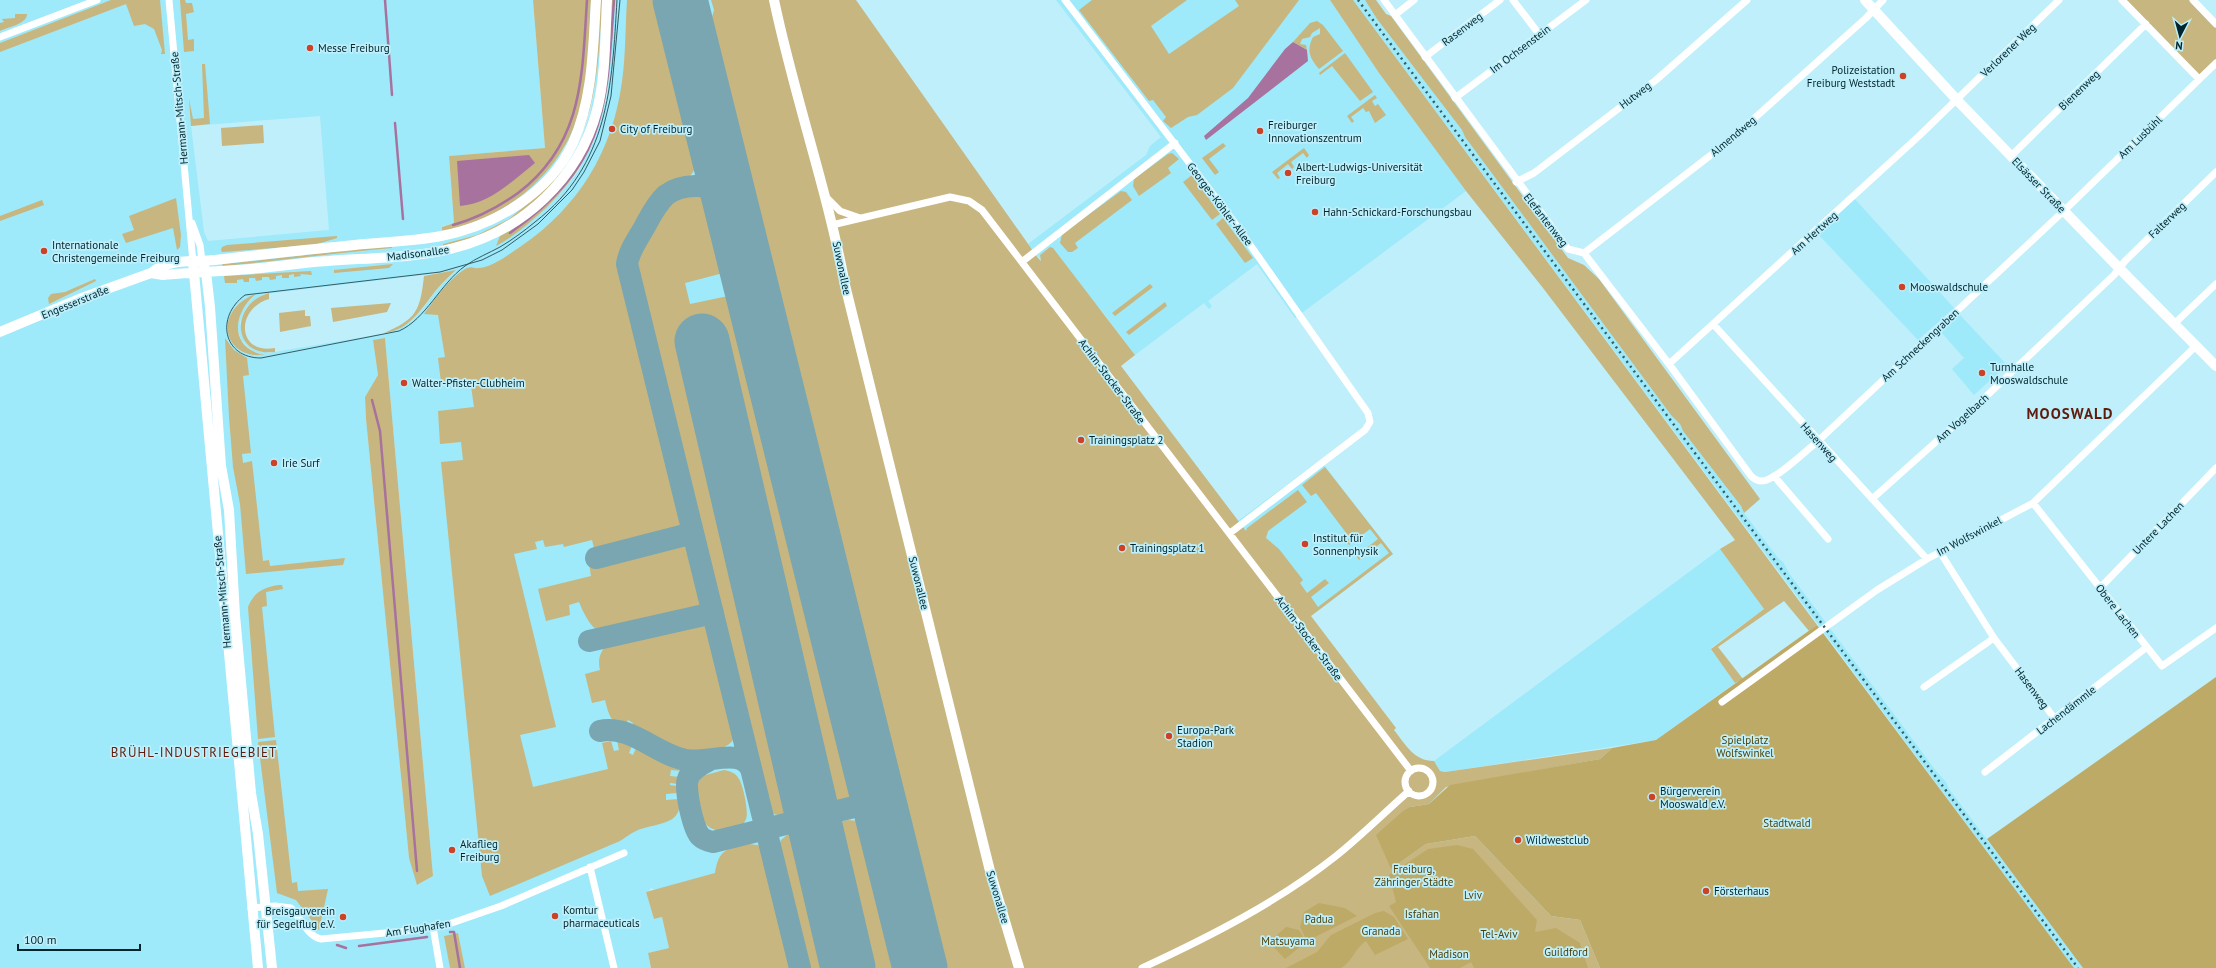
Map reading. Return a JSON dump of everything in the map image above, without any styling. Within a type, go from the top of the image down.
[{"type":"main road","name":"Madisonallee","points":[[198,261],[439,237],[482,224],[513,207],[559,167],[573,143],[586,101],[596,0]]},
{"type":"main road","name":"Madisonallee","points":[[193,272],[441,251],[483,239],[518,220],[557,187],[572,166],[588,136],[597,111],[601,85],[607,0]]},
{"type":"main road","name":"Suwonallee","points":[[774,0],[791,71],[825,196],[845,285],[990,872],[1019,968]]},
{"type":"main road","name":"Elsässer Straße","points":[[1866,0],[1957,100],[2216,366]]},
{"type":"main road","name":"Hermann-Mitsch-Straße","points":[[258,968],[251,908],[247,840],[239,776],[193,272],[198,261],[206,272],[221,466],[229,510],[251,793],[258,834],[272,968]]},
{"type":"main road","name":"Engesserstraße","points":[[0,332],[80,299],[151,273],[160,266],[177,262],[198,261]]},
{"type":"main road","name":"Engesserstraße","points":[[151,273],[193,272]]},
{"type":"main road","points":[[222,583],[234,582]]},
{"type":"street","points":[[0,37],[97,0]]},
{"type":"street","name":"Hermann-Mitsch-Straße","points":[[169,0],[189,215],[200,245],[198,261]]},
{"type":"street","name":"Georges-Köhler-Allee","points":[[1065,0],[1175,143],[1259,257],[1368,413],[1370,422],[1365,430],[1230,533]]},
{"type":"street","name":"Elefantenweg","points":[[1384,0],[1516,182],[1568,249],[1584,253]]},
{"type":"street","points":[[1395,15],[1414,0]]},
{"type":"street","name":"Rasenweg","points":[[1425,57],[1500,0]]},
{"type":"street","points":[[1513,0],[1539,34]]},
{"type":"street","name":"Im Ochsenstein","points":[[1455,98],[1586,0]]},
{"type":"street","name":"Hutweg","points":[[1516,182],[1534,173],[1656,80],[1747,0]]},
{"type":"street","name":"Almendweg","points":[[1584,253],[1729,142],[1874,10],[1883,0]]},
{"type":"street","name":"Verlorener Weg","points":[[1957,100],[2059,0]]},
{"type":"street","points":[[2122,0],[2199,79]]},
{"type":"street","points":[[2193,0],[2216,24]]},
{"type":"street","name":"Bienenweg","points":[[2011,156],[2146,24]]},
{"type":"street","name":"Am Lusbühl","points":[[2064,210],[2216,63]]},
{"type":"street","name":"Am Hertweg","points":[[1669,364],[1816,232],[1957,100]]},
{"type":"street","points":[[1022,261],[1175,143]]},
{"type":"street","name":"Falterweg","points":[[2119,268],[2216,172]]},
{"type":"street","name":"Suwonallee","points":[[825,196],[840,211],[855,217],[864,218]]},
{"type":"street","name":"Achim-Stocker-Straße","points":[[832,225],[940,199],[960,198],[976,205],[986,214],[1100,366],[1230,533],[1411,771]]},
{"type":"street","name":"Am Schneckengraben","points":[[1669,364],[1750,476],[1757,481],[1763,481],[1774,476],[1818,440],[2064,210]]},
{"type":"street","points":[[1584,253],[1669,364]]},
{"type":"street","name":"Am Vogelbach","points":[[1872,499],[1976,406],[2119,268]]},
{"type":"street","points":[[2174,324],[2216,284]]},
{"type":"street","name":"Hasenweg","points":[[1713,324],[1927,559]]},
{"type":"street","name":"Im Wolfswinkel","points":[[1722,702],[1877,590],[1927,559],[2033,503],[2196,346]]},
{"type":"street","name":"Untere Lachen","points":[[2100,588],[2216,468]]},
{"type":"street","points":[[1774,476],[1828,539]]},
{"type":"street","name":"Obere Lachen","points":[[2033,503],[2162,666],[2216,628]]},
{"type":"street","name":"Hasenweg","points":[[1940,552],[1994,638],[2055,719]]},
{"type":"street","points":[[1924,687],[1994,638]]},
{"type":"street","name":"Lachendämmle","points":[[1985,772],[2147,646]]},
{"type":"street","points":[[1417,768],[1425,770],[1431,774],[1433,783],[1431,789],[1425,795],[1416,796],[1408,791],[1405,780],[1411,771],[1417,768]]},
{"type":"street","points":[[1142,968],[1244,916],[1302,880],[1337,855],[1408,791]]},
{"type":"street","name":"Am Flughafen","points":[[251,908],[265,906],[285,906],[291,908],[314,938],[320,939],[433,927],[501,906],[624,852]]},
{"type":"street","points":[[590,867],[614,968]]},
{"type":"street","points":[[433,927],[440,968]]},
{"type":"shaded area","points":[[0,0],[533,0],[545,148],[449,156],[454,223],[442,226],[442,232],[476,221],[503,208],[540,179],[564,149],[575,123],[583,96],[591,0],[600,0],[593,88],[587,114],[578,139],[565,163],[537,196],[509,219],[477,235],[443,244],[444,246],[478,237],[508,223],[539,198],[567,165],[581,140],[590,114],[595,88],[603,0],[611,0],[606,86],[594,131],[581,160],[562,187],[535,213],[518,226],[500,236],[497,245],[534,219],[560,194],[578,172],[594,141],[607,96],[615,0],[759,0],[965,826],[966,852],[995,968],[679,968],[674,950],[685,948],[685,899],[650,888],[650,890],[646,892],[654,919],[662,917],[669,948],[648,953],[651,968],[465,968],[458,933],[445,936],[450,968],[0,968]],"holes":[[[320,116],[329,230],[208,241],[204,232],[191,126]],[[456,271],[439,287],[420,312],[410,322],[388,333],[269,353],[252,348],[242,335],[240,322],[246,308],[264,294]],[[255,295],[241,311],[237,327],[241,340],[251,350],[263,355],[260,356],[252,355],[239,350],[230,337],[227,328],[230,315],[237,305],[246,298]],[[385,338],[433,876],[418,885],[409,858],[366,419],[365,397],[378,375],[373,340]]]},
{"type":"shaded area","name":"Albert-Ludwigs-Universität Freiburg","points":[[1056,0],[1330,0],[1379,73],[1466,191],[1295,318],[1257,264],[1208,301],[1212,306],[1209,309],[1204,303],[1135,355],[1102,311],[1039,257],[1043,263],[1028,244],[1146,155],[1150,146],[1161,137]]},
{"type":"shaded area","points":[[1353,0],[1365,0],[1377,19],[1462,130],[1465,137],[1671,415],[1677,419],[1683,431],[1741,506],[1744,513],[1778,558],[1783,562],[1789,573],[2083,968],[2074,968]]},
{"type":"shaded area","points":[[1293,42],[1307,50],[1308,61],[1206,140],[1204,136],[1248,98],[1285,49]]},
{"type":"shaded area","points":[[529,155],[535,163],[509,184],[481,201],[460,206],[457,161]]},
{"type":"shaded area","points":[[1853,197],[1954,308],[1918,340],[1816,232]]},
{"type":"shaded area","points":[[1960,315],[2007,365],[1974,395],[1952,369],[1964,358],[1941,332]]},
{"type":"shaded area","points":[[1320,460],[1393,554],[1311,616],[1238,521]]},
{"type":"shaded area","points":[[1720,549],[1764,609],[1711,648],[1735,683],[1656,740],[1445,772],[1440,771],[1434,761]]},
{"type":"green space","points":[[111,0],[160,0],[165,54],[161,54],[162,50],[154,29],[145,24],[134,26],[126,4],[0,52],[0,43]]},
{"type":"green space","points":[[180,0],[185,0],[186,3],[192,3],[194,12],[186,14],[188,40],[194,39],[194,51],[184,52]]},
{"type":"green space","points":[[533,0],[591,0],[585,82],[580,109],[574,126],[558,157],[547,171],[521,196],[485,218],[442,232],[442,227],[454,223],[449,156],[545,148]]},
{"type":"green space","points":[[600,0],[603,0],[599,52],[592,101],[576,147],[563,169],[541,197],[510,222],[496,230],[443,246],[443,244],[477,235],[509,219],[537,196],[572,151]]},
{"type":"green space","points":[[611,0],[615,0],[608,86],[603,111],[595,136],[584,160],[568,183],[547,207],[517,233],[496,246],[500,236],[530,217],[556,193],[577,164],[586,148],[595,123]]},
{"type":"green space","points":[[627,0],[659,0],[699,156],[692,174],[681,183],[665,191],[654,205],[633,239],[622,267],[688,530],[682,535],[596,556],[592,540],[564,547],[563,544],[545,547],[543,540],[535,542],[537,549],[514,554],[556,727],[520,735],[533,787],[608,769],[602,743],[611,741],[614,751],[619,750],[617,740],[623,739],[633,743],[629,753],[633,755],[637,746],[685,767],[683,771],[671,770],[670,776],[680,777],[678,784],[670,783],[670,785],[677,786],[677,793],[666,794],[666,800],[679,799],[679,808],[677,814],[666,822],[643,828],[620,841],[490,896],[482,876],[441,462],[463,460],[461,442],[440,444],[438,411],[474,407],[470,379],[441,382],[438,358],[445,357],[438,315],[424,314],[443,289],[461,272],[467,268],[482,268],[495,263],[532,238],[551,222],[583,185],[596,164],[606,142],[614,119],[620,94],[625,47]]},
{"type":"green space","points":[[711,0],[856,0],[1038,258],[1041,261],[1040,255],[1050,247],[1053,248],[1135,355],[1121,366],[1246,531],[1247,528],[1298,490],[1307,502],[1268,531],[1266,538],[1279,549],[1303,580],[1300,583],[1307,593],[1325,579],[1329,583],[1311,597],[1318,607],[1389,553],[1381,543],[1359,560],[1356,556],[1378,539],[1370,529],[1349,545],[1346,541],[1350,538],[1316,493],[1311,496],[1302,485],[1325,467],[1393,554],[1311,616],[1396,728],[1394,730],[1411,751],[1421,758],[1434,761],[1440,771],[1445,772],[1612,748],[1600,759],[1446,787],[1429,804],[1410,807],[1391,869],[1426,844],[1475,836],[1551,916],[1580,920],[1600,968],[938,968],[707,34],[714,10]]},
{"type":"green space","points":[[1092,0],[1187,0],[1151,26],[1169,54],[1239,6],[1235,0],[1299,0],[1233,88],[1197,115],[1188,117],[1171,128],[1163,121],[1166,117],[1153,100],[1149,101],[1079,10]]},
{"type":"green space","points":[[1330,0],[1353,0],[1817,625],[1809,631],[1784,601],[1718,647],[1743,679],[1735,683],[1711,649],[1764,609],[1720,549],[1735,540],[1543,288],[1466,191],[1379,73]]},
{"type":"green space","points":[[1365,0],[1376,0],[1386,14],[1391,16],[1568,258],[1584,265],[1599,279],[1760,499],[1744,513],[1741,506],[1683,431],[1680,424],[1671,415],[1465,137],[1462,130],[1377,19]]},
{"type":"green space","points":[[2126,0],[2190,0],[2216,27],[2216,59],[2199,75]]},
{"type":"green space","points":[[15,14],[27,14],[21,23],[0,31],[0,23],[4,22],[2,19],[15,18]]},
{"type":"green space","points":[[1317,21],[1323,25],[1343,51],[1319,69],[1311,58],[1309,50],[1313,37],[1320,34],[1320,28],[1312,33],[1310,37],[1302,39],[1300,44],[1306,45],[1307,50],[1293,42],[1310,23]]},
{"type":"green space","points":[[1345,53],[1373,92],[1360,101],[1332,66],[1320,75],[1319,73]]},
{"type":"green space","points":[[202,64],[205,64],[210,124],[191,126],[189,99],[193,119],[204,118]]},
{"type":"green space","points":[[1375,95],[1377,98],[1372,101],[1375,106],[1378,104],[1386,115],[1375,123],[1369,111],[1366,112],[1363,108],[1351,117],[1354,121],[1352,123],[1347,116]]},
{"type":"green space","points":[[263,125],[264,143],[222,146],[221,128]]},
{"type":"green space","points":[[1223,143],[1226,146],[1209,159],[1219,172],[1215,175],[1202,158]]},
{"type":"green space","points":[[1304,148],[1309,155],[1307,158],[1303,153],[1291,162],[1294,167],[1292,169],[1288,164],[1277,173],[1280,178],[1278,179],[1272,172]]},
{"type":"green space","points":[[1172,153],[1179,159],[1168,168],[1171,173],[1139,196],[1133,186],[1134,179],[1168,154]]},
{"type":"green space","points":[[1192,175],[1220,214],[1212,220],[1183,182]]},
{"type":"green space","points":[[1121,191],[1126,192],[1132,200],[1075,243],[1078,248],[1072,252],[1068,252],[1060,243],[1062,234]]},
{"type":"green space","points":[[681,193],[701,196],[710,203],[727,272],[685,283],[690,304],[733,295],[855,784],[850,796],[845,801],[784,816],[773,814],[766,807],[632,268],[633,259],[664,205],[669,199]]},
{"type":"green space","points":[[176,198],[181,235],[180,247],[177,250],[173,228],[126,243],[122,234],[134,230],[129,216]]},
{"type":"green space","points":[[42,200],[44,205],[0,221],[0,216]]},
{"type":"green space","points":[[1223,218],[1253,258],[1245,263],[1216,224]]},
{"type":"green space","points":[[337,236],[337,238],[314,245],[222,252],[221,250],[222,247],[227,245]]},
{"type":"green space","points":[[392,245],[392,248],[223,266],[222,264],[265,260]]},
{"type":"green space","points":[[393,264],[389,268],[334,273],[334,270]]},
{"type":"green space","points":[[456,270],[409,322],[393,331],[384,333],[403,323],[414,313],[421,298],[424,276]]},
{"type":"green space","points":[[311,271],[312,275],[300,274],[301,276],[294,277],[294,274],[289,275],[289,278],[282,278],[282,275],[276,276],[276,279],[270,280],[269,277],[262,277],[262,280],[256,281],[255,278],[249,278],[249,282],[244,282],[243,279],[237,280],[237,283],[225,283],[224,276]]},
{"type":"green space","points":[[95,279],[96,281],[49,304],[48,298],[51,294],[65,292]]},
{"type":"green space","points":[[1150,284],[1153,287],[1115,316],[1112,313]]},
{"type":"green space","points":[[269,293],[269,299],[258,304],[250,312],[246,321],[245,330],[247,338],[253,345],[262,348],[275,348],[275,352],[261,351],[250,346],[243,338],[241,328],[242,318],[247,308],[256,299]]},
{"type":"green space","points":[[256,294],[242,311],[238,329],[240,338],[245,346],[253,351],[265,355],[250,354],[239,350],[231,342],[228,332],[228,321],[233,311],[242,301]]},
{"type":"green space","points":[[1165,302],[1167,306],[1129,335],[1126,332]]},
{"type":"green space","points":[[391,303],[387,312],[333,322],[331,308]]},
{"type":"green space","points":[[305,310],[305,316],[310,316],[311,326],[280,332],[279,313]]},
{"type":"green space","points":[[225,338],[234,350],[247,358],[249,375],[243,376],[251,453],[242,454],[243,463],[252,461],[263,561],[269,560],[270,566],[345,558],[343,565],[246,574],[240,504],[233,467]]},
{"type":"green space","points":[[385,338],[433,876],[417,885],[409,858],[366,419],[365,397],[378,375],[373,340]]},
{"type":"green space","points":[[685,540],[691,543],[705,598],[699,610],[606,634],[601,633],[589,622],[579,602],[569,605],[570,615],[546,621],[538,589],[591,576],[589,564]]},
{"type":"green space","points":[[282,585],[283,589],[266,592],[267,606],[262,607],[275,737],[258,739],[248,607],[256,594],[260,591]]},
{"type":"green space","points":[[701,620],[712,627],[738,730],[734,739],[728,745],[716,750],[689,756],[672,753],[629,732],[633,723],[628,720],[624,729],[619,726],[611,717],[605,700],[592,703],[585,674],[600,670],[599,662],[601,654],[608,644]]},
{"type":"green space","name":"Stadtwald","points":[[1817,625],[2074,968],[1600,968],[1580,920],[1551,916],[1475,836],[1426,844],[1391,869],[1376,835],[1403,811],[1410,807],[1429,804],[1450,785],[1600,759],[1612,748],[1656,740]]},
{"type":"green space","points":[[2216,677],[2216,968],[2083,968],[1987,839]]},
{"type":"green space","points":[[276,740],[292,883],[297,882],[298,891],[328,889],[319,930],[296,900],[277,893],[258,742]]},
{"type":"green space","points":[[724,770],[736,775],[741,782],[744,792],[747,816],[743,824],[738,828],[720,831],[708,826],[704,822],[696,787],[702,776]]},
{"type":"green space","points":[[848,820],[858,821],[866,828],[901,968],[806,968],[777,850],[781,840],[787,835]]},
{"type":"green space","points":[[749,844],[758,845],[769,858],[796,968],[651,968],[648,953],[669,948],[662,917],[654,919],[646,892],[715,873],[719,859],[725,851]]},
{"type":"green space","points":[[1457,845],[1473,849],[1537,920],[1535,932],[1556,928],[1580,943],[1588,968],[1474,968],[1471,962],[1460,968],[1430,968],[1389,906],[1396,902],[1389,875],[1428,849]]},
{"type":"green space","name":"Padua","points":[[1319,903],[1345,908],[1357,916],[1307,941],[1300,927],[1304,912]]},
{"type":"green space","name":"Granada","points":[[1384,911],[1394,917],[1408,939],[1375,955],[1366,941],[1341,968],[1286,968],[1317,952],[1331,935],[1375,913]]},
{"type":"green space","name":"Matsuyama","points":[[1286,927],[1299,930],[1306,942],[1285,959],[1266,939],[1276,936]]},
{"type":"green space","points":[[458,933],[465,968],[450,968],[444,936]]},
{"type":"waterway","points":[[385,0],[392,95]]},
{"type":"waterway","points":[[453,225],[487,212],[518,193],[540,173],[556,152],[568,130],[575,106],[583,55],[587,0]]},
{"type":"waterway","points":[[510,233],[542,208],[566,183],[583,158],[595,132],[603,104],[608,73],[614,0]]},
{"type":"waterway","points":[[395,123],[403,219]]},
{"type":"waterway","points":[[372,400],[380,431],[417,871]]},
{"type":"waterway","points":[[450,932],[454,932],[460,968]]},
{"type":"waterway","points":[[359,946],[427,937]]},
{"type":"waterway","points":[[337,945],[346,948]]},
{"type":"taxiway","points":[[729,199],[724,192],[718,189],[703,186],[680,188],[672,191],[656,206],[636,241],[627,264],[800,968]]},
{"type":"taxiway","points":[[596,558],[693,533]]},
{"type":"taxiway","points":[[589,641],[713,613]]},
{"type":"taxiway","points":[[600,731],[611,730],[622,732],[675,757],[686,760],[695,761],[723,758],[740,759],[746,762],[751,769]]},
{"type":"taxiway","points":[[708,761],[691,773],[688,779],[687,791],[692,817],[697,832],[700,836],[711,842],[878,801]]},
{"type":"runway","points":[[680,0],[920,968]]},
{"type":"runway","points":[[702,341],[848,968]]},
{"type":"tram line","points":[[617,0],[612,63],[602,122],[592,149],[578,175],[560,200],[518,235],[496,249],[469,263],[465,266],[456,273],[425,310],[409,326],[399,331],[261,358],[248,356],[238,351],[231,344],[227,325],[230,314],[236,304],[245,295],[440,272],[482,260],[502,250],[538,224],[572,190],[584,172],[600,141],[611,96],[620,0]]},
{"type":"railway","points":[[1358,0],[2078,968]]},
{"type":"place","name":"Messe Freiburg","points":[[310,48]]},
{"type":"place","name":"Polizeistation Freiburg Weststadt","points":[[1903,76]]},
{"type":"place","name":"City of Freiburg","points":[[612,129]]},
{"type":"place","name":"Freiburger Innovationszentrum","points":[[1260,131]]},
{"type":"place","name":"Albert-Ludwigs-Universität Freiburg","points":[[1288,173]]},
{"type":"place","name":"Hahn-Schickard-Forschungsbau","points":[[1315,212]]},
{"type":"place","name":"Internationale Christengemeinde Freiburg","points":[[44,251]]},
{"type":"place","name":"Mooswaldschule","points":[[1902,287]]},
{"type":"place","name":"Turnhalle Mooswaldschule","points":[[1982,373]]},
{"type":"place","name":"Walter-Pfister-Clubheim","points":[[404,383]]},
{"type":"place","name":"Trainingsplatz 2","points":[[1081,440]]},
{"type":"place","name":"Irie Surf","points":[[274,463]]},
{"type":"place","name":"Institut für Sonnenphysik","points":[[1305,544]]},
{"type":"place","name":"Trainingsplatz 1","points":[[1122,548]]},
{"type":"place","name":"Europa-Park Stadion","points":[[1169,736]]},
{"type":"place","name":"Bürgerverein Mooswald e.V.","points":[[1652,797]]},
{"type":"place","name":"Wildwestclub","points":[[1518,840]]},
{"type":"place","name":"Akaflieg Freiburg","points":[[452,850]]},
{"type":"place","name":"Försterhaus","points":[[1706,891]]},
{"type":"place","name":"Komtur pharmaceuticals","points":[[555,916]]},
{"type":"place","name":"Breisgauverein für Segelflug e.V.","points":[[343,917]]},
{"type":"district","name":"MOOSWALD","points":[[2070,414]]},
{"type":"district","name":"BRÜHL-INDUSTRIEGEBIET","points":[[194,752]]},
{"type":"park label","name":"Spielplatz Wolfswinkel","points":[[1745,746]]},
{"type":"park label","name":"Freiburg, Zähringer Städte","points":[[1414,875]]},
{"type":"park label","name":"Lviv","points":[[1473,895]]},
{"type":"park label","name":"Isfahan","points":[[1422,914]]},
{"type":"park label","name":"Tel-Aviv","points":[[1499,934]]},
{"type":"park label","name":"Guildford","points":[[1566,952]]},
{"type":"park label","name":"Madison","points":[[1449,954]]}]
